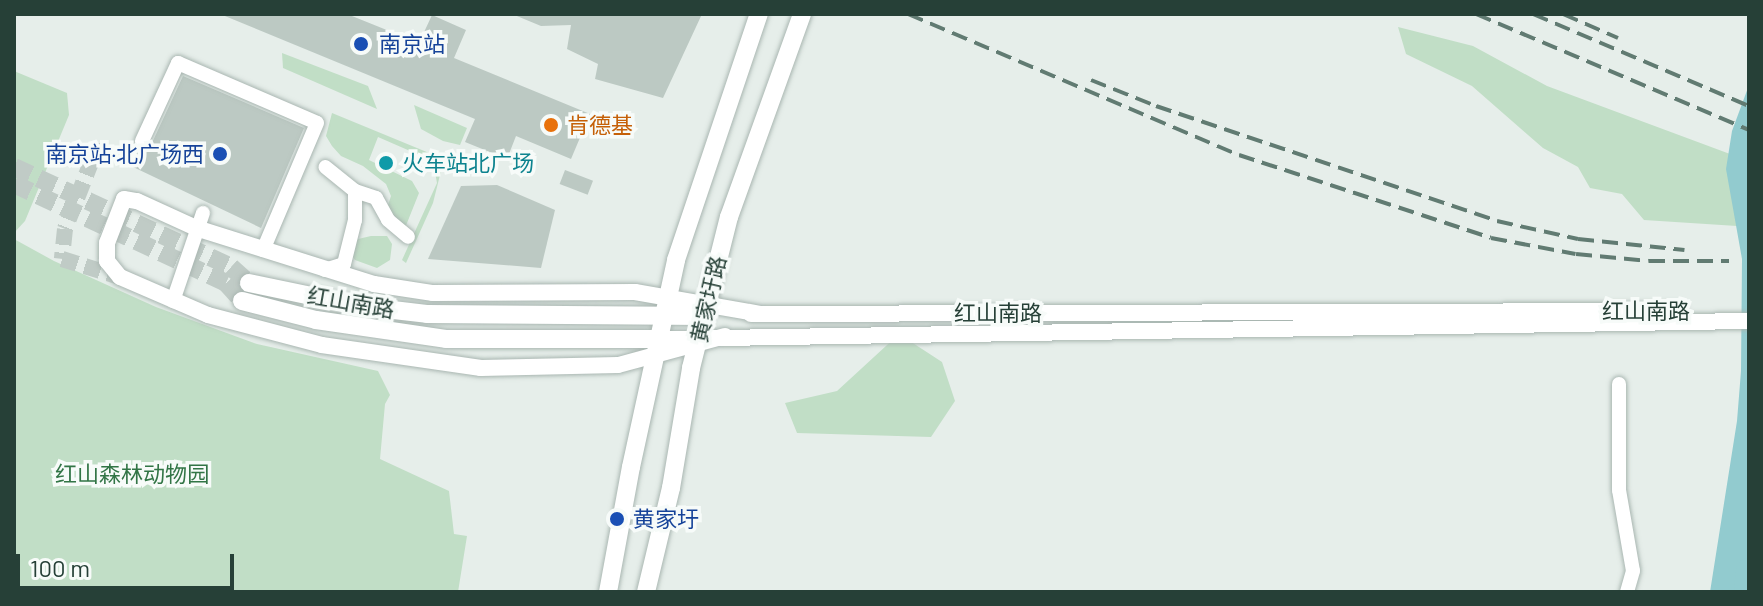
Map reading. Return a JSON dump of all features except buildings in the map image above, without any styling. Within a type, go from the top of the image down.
[{"type":"main road","name":"黄家圩路","points":[[608,592],[684,232],[759,14]]},
{"type":"main road","name":"黄家圩路","points":[[646,592],[671,488],[699,341],[729,217],[802,14]]},
{"type":"main road","name":"红山南路","points":[[249,283],[359,306],[427,314],[667,308],[706,310]]},
{"type":"main road","name":"红山南路","points":[[242,301],[316,320],[446,339],[658,347]]},
{"type":"street","points":[[142,141],[178,63],[317,123],[263,250]]},
{"type":"street","points":[[325,167],[355,191],[376,198],[388,220],[408,237]]},
{"type":"street","points":[[325,270],[344,264],[355,220],[355,191]]},
{"type":"street","points":[[658,347],[618,365],[481,368],[322,345],[208,315],[120,277],[107,261],[107,243],[124,199],[200,221],[263,250],[374,284],[433,293],[635,292],[667,308]]},
{"type":"street","points":[[173,301],[200,221]]},
{"type":"street","name":"红山南路","points":[[706,310],[761,314],[1719,315]]},
{"type":"street","name":"红山南路","points":[[658,347],[725,336],[1499,328],[1719,315],[1749,310]]},
{"type":"street","points":[[1719,315],[1749,321]]},
{"type":"street","points":[[1619,384],[1619,490],[1633,571],[1627,592]]},
{"type":"green space","points":[[1398,27],[1473,46],[1547,86],[1730,154],[1737,226],[1644,220],[1622,194],[1590,188],[1578,167],[1543,148],[1472,86],[1406,54]]},
{"type":"green space","points":[[282,53],[368,86],[377,109],[283,68]]},
{"type":"green space","points":[[14,71],[67,93],[69,115],[25,221],[14,233]]},
{"type":"green space","points":[[414,105],[467,128],[460,145],[443,141],[421,129]]},
{"type":"green space","points":[[332,113],[434,155],[443,163],[433,203],[406,263],[402,260],[437,183],[433,161],[378,137],[369,160],[412,181],[419,193],[405,228],[387,208],[391,196],[386,184],[363,166],[341,156],[332,146],[326,136]]},
{"type":"green space","points":[[387,236],[392,244],[390,260],[377,268],[355,260],[350,253],[358,239]]},
{"type":"green space","name":"红山森林动物园","points":[[14,239],[54,261],[156,307],[257,344],[378,371],[390,395],[385,404],[380,459],[449,491],[454,534],[467,536],[458,592],[14,592]]},
{"type":"green space","points":[[899,334],[942,362],[955,401],[931,437],[797,433],[785,403],[837,391]]},
{"type":"water","points":[[1749,85],[1749,578],[1746,592],[1710,592],[1737,421],[1741,371],[1742,259],[1726,169],[1732,131]]},
{"type":"waterway","points":[[1747,592],[1749,571]]},
{"type":"tunnel","points":[[102,145],[92,160],[65,229],[62,259],[120,277]]},
{"type":"tunnel","points":[[14,167],[231,267],[249,283]]},
{"type":"tunnel","points":[[14,184],[226,283],[242,301]]},
{"type":"railway","points":[[908,14],[1239,155],[1491,238],[1576,254],[1649,261],[1729,261]]},
{"type":"railway","points":[[1476,14],[1749,130]]},
{"type":"railway","points":[[1533,14],[1749,106]]},
{"type":"railway","points":[[1563,14],[1618,38]]},
{"type":"railway","points":[[1091,80],[1156,106],[1497,221],[1578,239],[1684,250]]},
{"type":"place","name":"南京站","points":[[361,44]]},
{"type":"place","name":"肯德基","points":[[551,125]]},
{"type":"place","name":"南京站·北广场西","points":[[220,154]]},
{"type":"place","name":"火车站北广场","points":[[386,163]]},
{"type":"place","name":"黄家圩","points":[[617,519]]}]
